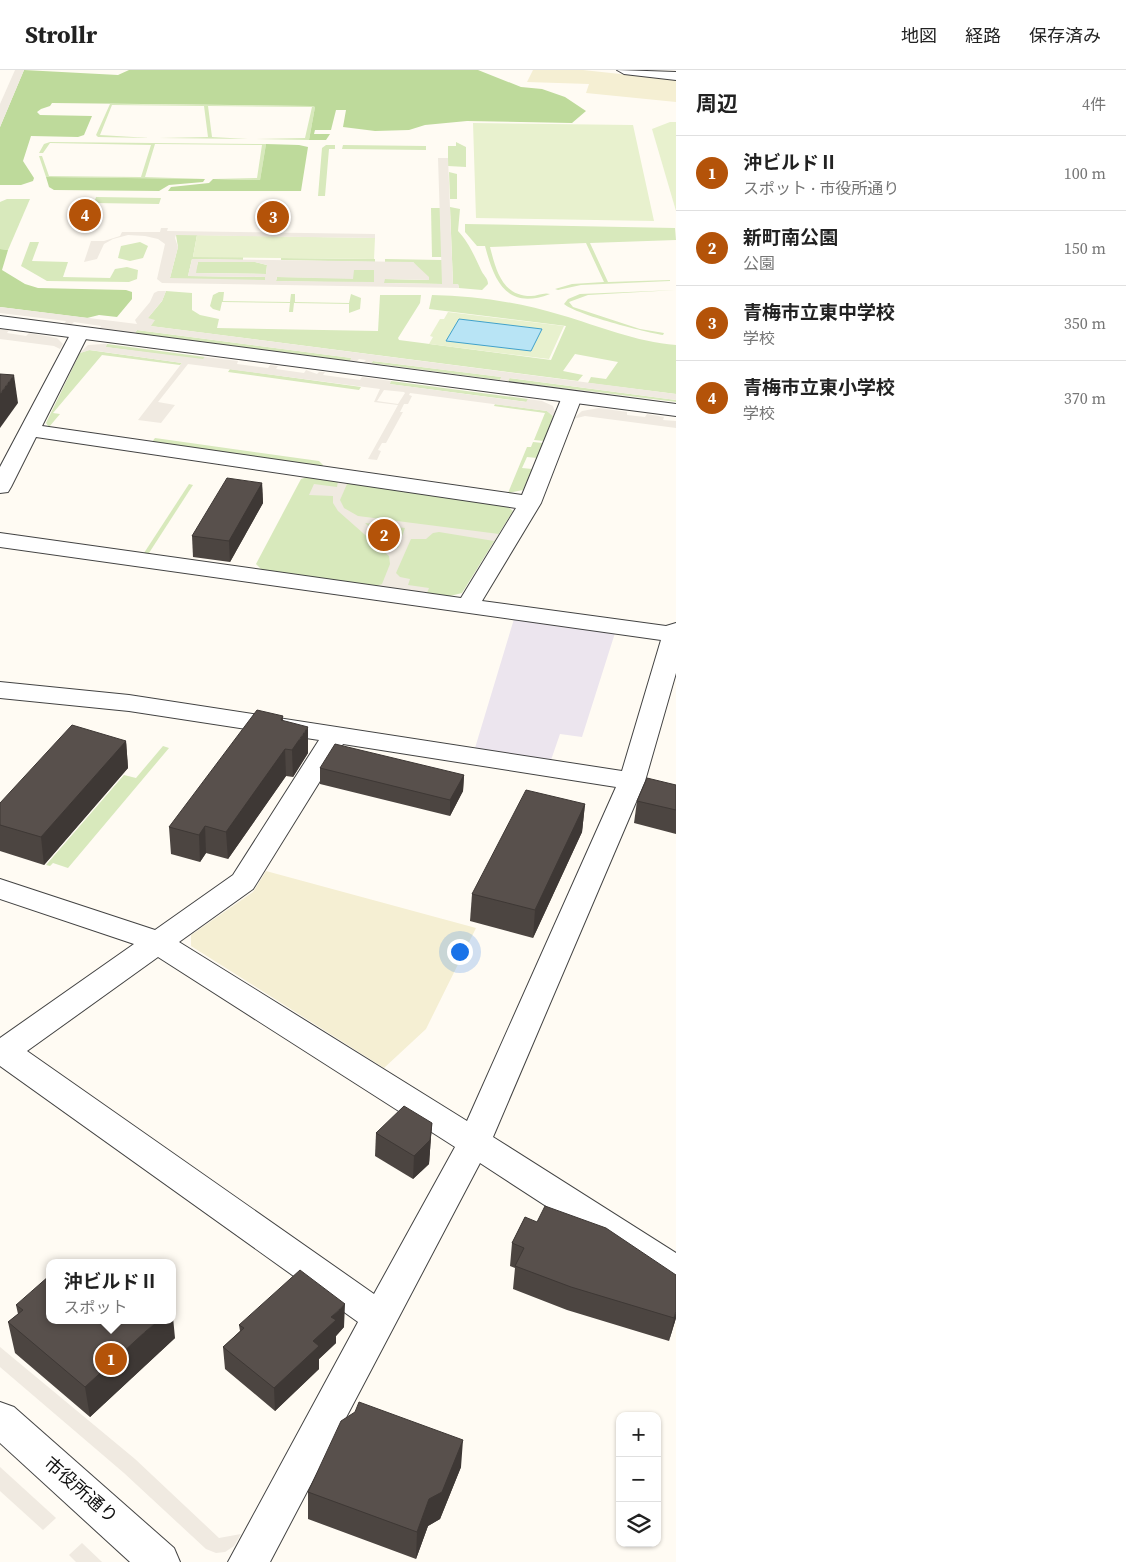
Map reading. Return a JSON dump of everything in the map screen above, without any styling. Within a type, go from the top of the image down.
[{"type":"street","points":[[624,70],[676,76]]},
{"type":"street","points":[[0,322],[676,410]]},
{"type":"street","points":[[0,487],[80,333]]},
{"type":"street","points":[[468,605],[530,503],[572,397]]},
{"type":"street","points":[[30,430],[530,503]]},
{"type":"street","points":[[0,540],[675,633],[632,781],[474,1142],[248,1562]]},
{"type":"street","points":[[0,690],[129,703],[632,781]]},
{"type":"street","points":[[336,735],[243,882],[158,944],[2,1052],[380,1318]]},
{"type":"street","points":[[0,889],[138,934],[182,956],[676,1271]]},
{"type":"street","name":"市役所通り","points":[[0,1419],[160,1562]]},
{"type":"shaded area","points":[[15,70],[24,70],[0,127],[0,104]]},
{"type":"shaded area","points":[[533,70],[583,70],[676,80],[676,102],[586,93],[589,84],[527,82]]},
{"type":"shaded area","points":[[438,158],[448,158],[453,284],[458,284],[459,288],[162,283],[157,279],[165,244],[158,239],[145,236],[128,235],[113,239],[104,244],[97,259],[84,262],[91,241],[104,241],[120,236],[122,232],[160,232],[161,228],[168,228],[167,231],[375,234],[375,238],[176,235],[178,247],[170,278],[265,280],[265,277],[188,276],[192,259],[413,262],[429,277],[429,280],[385,279],[384,283],[442,284]],"holes":[[[198,262],[255,262],[267,265],[266,274],[196,273]],[[354,270],[374,270],[374,282],[276,281],[277,277],[353,279]]]},
{"type":"shaded area","points":[[166,291],[162,301],[148,318],[155,320],[151,326],[676,394],[676,400],[510,378],[508,381],[500,380],[501,377],[373,361],[371,363],[359,359],[357,361],[350,361],[351,358],[137,330],[135,333],[74,322],[71,325],[64,324],[66,321],[0,313],[0,307],[137,324],[135,320],[150,302],[154,293]]},
{"type":"shaded area","points":[[0,329],[9,330],[7,333],[26,336],[29,333],[57,338],[63,344],[60,349],[54,346],[0,339]]},
{"type":"shaded area","points":[[107,344],[106,347],[203,359],[205,357],[238,361],[237,364],[268,368],[270,365],[278,366],[276,369],[304,373],[306,370],[317,374],[325,372],[323,375],[360,380],[362,377],[391,381],[390,384],[526,402],[528,399],[542,401],[553,406],[555,412],[553,416],[547,411],[410,393],[409,395],[412,396],[408,404],[404,404],[400,412],[403,412],[386,443],[382,443],[378,450],[381,451],[377,460],[368,459],[398,405],[374,402],[380,389],[188,364],[158,402],[175,405],[161,423],[138,420],[182,363],[90,350],[80,353],[88,345]],"holes":[[[384,390],[404,392],[398,404],[377,401]]]},
{"type":"shaded area","points":[[599,408],[627,412],[627,415],[645,417],[647,414],[664,417],[663,420],[676,421],[676,428],[585,416],[573,419],[582,411]]},
{"type":"shaded area","points":[[338,481],[351,483],[347,484],[340,500],[344,508],[358,516],[499,534],[494,541],[439,532],[433,533],[426,539],[411,539],[396,573],[400,577],[410,579],[408,585],[429,588],[427,593],[376,586],[382,584],[390,564],[389,556],[338,511],[333,503],[333,496],[309,495],[314,484],[337,487]],"holes":[[[365,523],[405,528],[398,548],[392,548]]]},
{"type":"shaded area","points":[[514,619],[615,633],[582,737],[560,734],[551,760],[475,748]]},
{"type":"shaded area","points":[[266,871],[476,928],[426,1029],[384,1068],[191,946],[191,935],[253,892]]},
{"type":"shaded area","points":[[0,1347],[135,1459],[219,1538],[241,1534],[234,1546],[225,1552],[216,1553],[206,1549],[124,1473],[0,1367]]},
{"type":"shaded area","points":[[0,1467],[56,1518],[43,1530],[0,1491]]},
{"type":"shaded area","points":[[82,1543],[102,1562],[76,1562],[69,1555]]},
{"type":"green space","points":[[24,70],[118,75],[129,70],[478,70],[521,87],[542,89],[565,97],[586,111],[572,123],[467,121],[425,125],[409,130],[375,131],[343,127],[346,110],[336,110],[331,130],[315,130],[314,134],[330,134],[326,140],[309,140],[315,107],[312,106],[52,103],[50,106],[37,112],[40,115],[92,116],[84,135],[78,137],[31,136],[23,161],[34,178],[33,181],[21,185],[0,185],[0,127]]},
{"type":"green space","points":[[110,104],[315,107],[309,140],[256,139],[305,138],[312,107],[208,106],[212,137],[248,139],[159,138],[208,137],[204,106],[112,105],[100,135],[150,138],[98,137],[96,135]]},
{"type":"green space","points":[[670,122],[676,122],[676,211],[652,129]]},
{"type":"green space","points":[[473,123],[633,125],[654,221],[476,218]]},
{"type":"green space","points":[[50,142],[266,144],[260,180],[213,179],[257,178],[262,145],[155,144],[145,177],[205,179],[46,177],[39,156],[42,156],[49,176],[141,177],[151,145],[50,143],[43,153],[39,153],[44,144]]},
{"type":"green space","points":[[456,142],[466,147],[466,167],[448,166],[448,146],[456,146]]},
{"type":"green space","points":[[266,144],[308,147],[301,191],[168,191],[171,187],[209,183],[213,179],[260,180]]},
{"type":"green space","points":[[326,145],[335,145],[335,149],[329,149],[325,196],[318,196],[322,148]]},
{"type":"green space","points":[[343,145],[426,146],[426,150],[342,149]]},
{"type":"green space","points":[[449,172],[457,174],[457,199],[450,199]]},
{"type":"green space","points":[[46,177],[205,179],[203,182],[169,185],[159,191],[54,190],[49,187]]},
{"type":"green space","points":[[96,197],[161,198],[159,204],[94,203]]},
{"type":"green space","points":[[7,199],[30,199],[8,250],[0,249],[0,202]]},
{"type":"green space","points":[[450,207],[460,209],[458,231],[474,254],[488,282],[482,290],[459,288],[458,284],[453,284]]},
{"type":"green space","points":[[431,208],[440,208],[442,257],[432,257]]},
{"type":"green space","points":[[465,224],[675,228],[676,240],[590,243],[608,282],[670,281],[581,285],[558,290],[555,289],[572,284],[604,282],[586,243],[490,247],[498,273],[507,287],[513,292],[531,296],[545,293],[550,294],[535,298],[523,298],[512,295],[498,281],[485,246],[477,246],[465,232]]},
{"type":"green space","points":[[176,235],[197,235],[193,257],[243,257],[243,260],[192,259],[188,276],[265,277],[265,281],[170,278],[178,247]]},
{"type":"green space","points":[[197,235],[375,238],[374,259],[193,257]]},
{"type":"green space","points":[[30,242],[39,242],[32,261],[68,262],[63,277],[110,278],[115,269],[127,267],[138,270],[137,279],[129,282],[47,281],[21,266]]},
{"type":"green space","points":[[140,242],[148,246],[143,258],[130,261],[118,258],[121,246]]},
{"type":"green space","points":[[0,249],[8,250],[2,270],[25,284],[38,288],[126,290],[132,292],[132,299],[117,317],[99,315],[87,318],[0,307]]},
{"type":"green space","points":[[281,258],[375,259],[375,262],[281,260]]},
{"type":"green space","points":[[385,259],[442,260],[443,284],[384,283],[384,279],[428,280],[413,262],[385,262]]},
{"type":"green space","points":[[198,262],[255,262],[267,265],[266,274],[195,273]]},
{"type":"green space","points":[[353,270],[374,270],[374,283],[276,281],[277,277],[353,278]]},
{"type":"green space","points":[[676,290],[588,295],[569,302],[573,307],[640,329],[664,333],[663,335],[596,318],[564,304],[568,299],[580,294]]},
{"type":"green space","points":[[166,291],[192,293],[192,310],[200,315],[219,319],[217,328],[378,331],[380,295],[421,295],[420,303],[398,338],[399,340],[551,360],[566,326],[429,309],[432,295],[481,298],[513,303],[545,310],[646,341],[676,345],[676,394],[588,383],[591,377],[606,379],[618,362],[575,354],[563,371],[583,375],[578,381],[150,326],[147,319],[162,301]]},
{"type":"green space","points":[[224,292],[223,301],[290,302],[291,294],[295,294],[295,302],[349,303],[351,294],[361,298],[360,309],[349,313],[349,304],[294,303],[293,312],[289,312],[290,303],[222,302],[220,311],[210,306],[213,295]]},
{"type":"green space","points":[[448,312],[564,326],[549,359],[429,344],[433,337],[430,336],[440,319],[444,319]]},
{"type":"green space","points":[[137,330],[352,358],[350,361],[135,333]]},
{"type":"green space","points":[[107,344],[205,357],[203,360],[105,347]]},
{"type":"green space","points":[[89,350],[182,363],[180,365],[102,355],[53,413],[60,414],[49,427],[46,423],[80,353]]},
{"type":"green space","points":[[373,361],[502,377],[500,380],[371,363]]},
{"type":"green space","points":[[230,369],[361,387],[359,390],[228,372]]},
{"type":"green space","points":[[509,378],[676,400],[676,402],[508,381]]},
{"type":"green space","points":[[391,381],[528,399],[527,402],[389,384]]},
{"type":"green space","points":[[495,404],[547,411],[553,416],[544,441],[534,440],[545,413],[494,406]]},
{"type":"green space","points":[[155,438],[319,461],[323,465],[322,467],[152,442]]},
{"type":"green space","points":[[533,442],[543,443],[537,458],[527,457],[522,468],[532,469],[523,490],[508,493],[527,447],[531,447]]},
{"type":"green space","points":[[311,476],[506,505],[513,511],[462,593],[450,596],[263,571],[256,564],[301,479]]},
{"type":"green space","points":[[189,484],[193,485],[149,553],[144,553]]},
{"type":"green space","points":[[163,746],[169,748],[68,868],[53,863],[50,866],[46,865],[124,775],[136,778]]},
{"type":"water","points":[[459,319],[542,329],[531,351],[446,341]]},
{"type":"building","points":[[0,374],[14,375],[0,394]]},
{"type":"building","points":[[227,478],[262,483],[229,541],[192,536]]},
{"type":"building","points":[[257,710],[283,716],[281,720],[308,727],[292,750],[285,749],[226,832],[205,826],[199,835],[169,827]]},
{"type":"building","points":[[72,725],[126,741],[41,837],[0,825],[0,803]]},
{"type":"building","points":[[335,744],[464,775],[450,800],[320,768]]},
{"type":"building","points":[[647,778],[676,785],[676,810],[637,801]]},
{"type":"building","points":[[526,790],[585,804],[535,910],[472,894]]},
{"type":"building","points":[[404,1106],[432,1123],[430,1140],[414,1156],[376,1133]]},
{"type":"building","points":[[545,1206],[606,1228],[676,1275],[676,1311],[674,1318],[571,1287],[515,1266],[524,1248],[512,1243],[525,1217],[537,1222]]},
{"type":"building","points":[[300,1270],[345,1304],[331,1317],[336,1320],[313,1341],[319,1346],[274,1388],[223,1347],[244,1328],[239,1325]]},
{"type":"building","points":[[46,1279],[46,1324],[154,1324],[85,1387],[8,1322],[23,1310],[16,1305]]},
{"type":"building","points":[[359,1402],[463,1440],[442,1492],[429,1499],[417,1532],[308,1492],[341,1421],[355,1412]]},
{"type":"place","name":"青梅市立東小学校","points":[[85,215]]},
{"type":"place","name":"青梅市立東中学校","points":[[273,217]]},
{"type":"place","name":"新町南公園","points":[[384,535]]},
{"type":"place","name":"沖ビルドⅡ","points":[[111,1359]]}]
